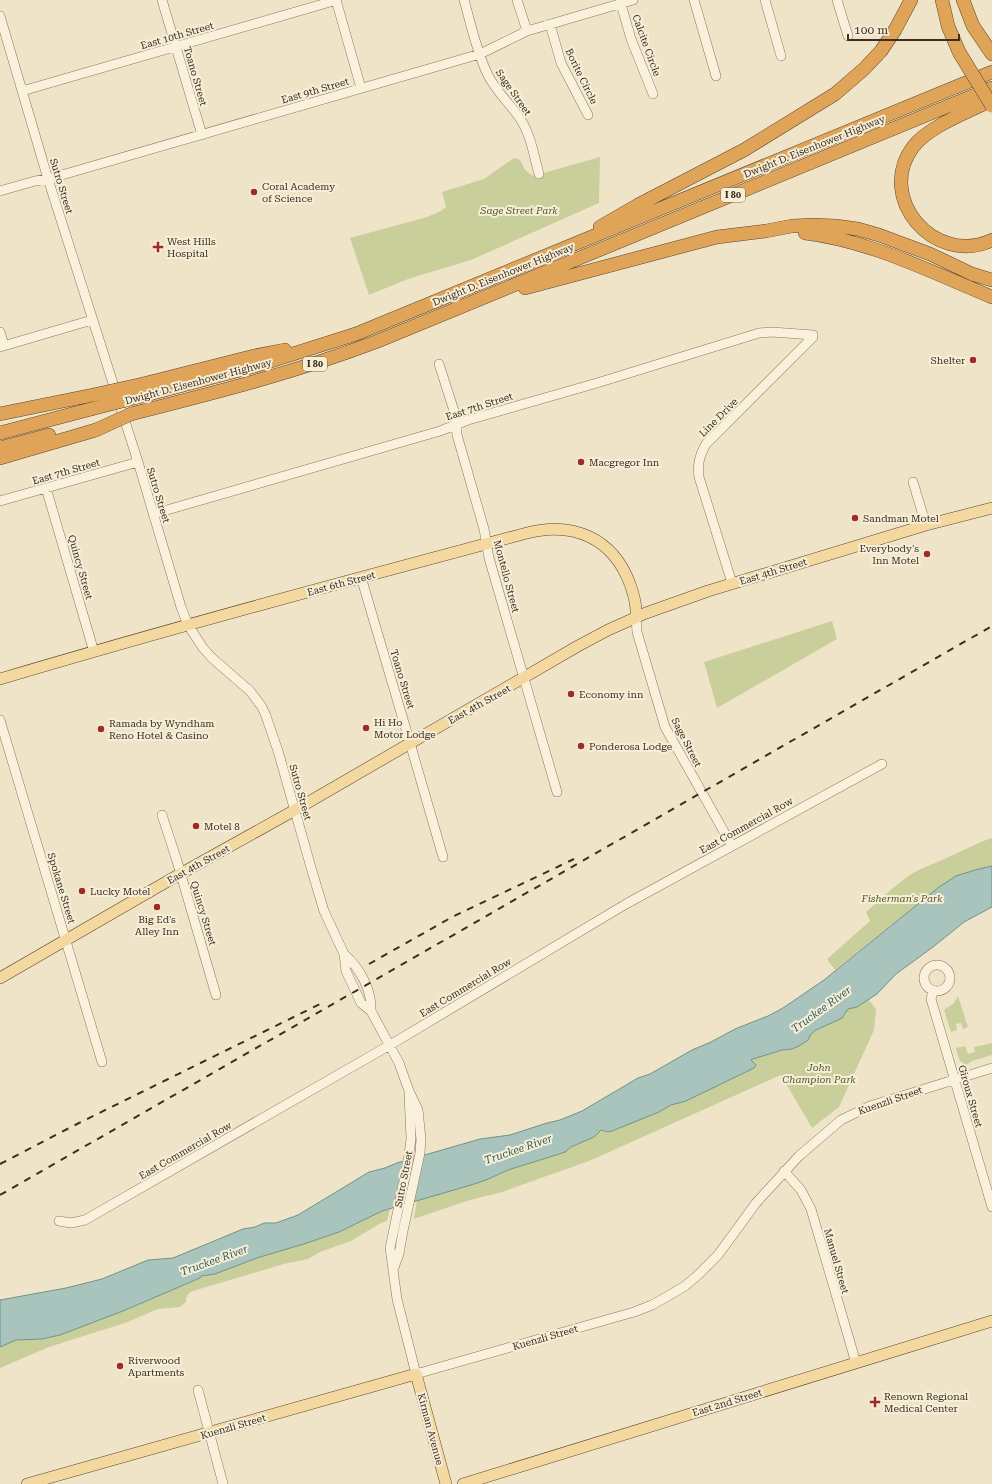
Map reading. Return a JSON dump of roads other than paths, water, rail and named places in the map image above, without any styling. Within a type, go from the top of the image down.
[{"type":"highway","points":[[574,244],[621,214],[744,150],[840,90],[864,70],[881,51],[895,30],[911,0]]},
{"type":"highway","points":[[942,0],[948,26],[959,52],[992,106]]},
{"type":"highway","points":[[963,0],[972,26],[992,54]]},
{"type":"highway","name":"Dwight D. Eisenhower Highway","points":[[0,433],[91,409],[144,390],[255,366],[315,348],[393,319],[992,72]]},
{"type":"highway","name":"Dwight D. Eisenhower Highway","points":[[0,448],[96,426],[131,414],[278,375],[327,360],[474,302],[992,88]]},
{"type":"highway","points":[[992,100],[940,125],[920,139],[913,147],[904,165],[902,187],[904,198],[912,218],[926,233],[936,239],[946,243],[965,246],[976,246],[992,240]]},
{"type":"highway","points":[[474,302],[708,239],[792,226],[813,225],[836,226],[858,230],[901,242],[972,274],[992,280]]},
{"type":"highway","points":[[766,231],[792,231],[818,234],[858,243],[992,297]]},
{"type":"highway","points":[[0,414],[93,395],[144,390]]},
{"type":"highway","points":[[0,458],[96,426]]},
{"type":"main road","name":"East 4th Street","points":[[0,978],[525,678],[583,643],[636,617],[732,583],[926,525],[992,508]]},
{"type":"main road","name":"East 6th Street","points":[[0,679],[188,624],[540,529],[551,528],[585,534],[607,548],[621,565],[627,577],[636,603],[636,617]]},
{"type":"main road","name":"East 2nd Street","points":[[463,1484],[992,1321]]},
{"type":"main road","name":"Kuenzli Street","points":[[27,1484],[416,1374]]},
{"type":"main road","name":"Kirman Avenue","points":[[416,1374],[446,1484]]},
{"type":"street","name":"Toano Street","points":[[162,0],[202,135]]},
{"type":"street","name":"East 10th Street","points":[[22,91],[336,0]]},
{"type":"street","points":[[336,0],[361,88]]},
{"type":"street","name":"Sage Street","points":[[464,0],[486,72],[493,85],[520,118],[526,130],[539,174]]},
{"type":"street","points":[[517,0],[527,31]]},
{"type":"street","name":"East 9th Street","points":[[0,191],[35,181],[48,179],[480,54],[527,31],[633,0]]},
{"type":"street","points":[[694,0],[716,76]]},
{"type":"street","points":[[765,0],[781,56]]},
{"type":"street","points":[[837,0],[848,36]]},
{"type":"street","name":"Calcite Circle","points":[[620,4],[631,39],[653,94]]},
{"type":"street","name":"Sutro Street","points":[[0,16],[48,179],[138,462],[181,607],[196,638],[208,653],[242,683],[262,707],[271,728],[324,912],[344,954],[355,965],[369,991],[372,1001],[371,1012],[399,1062],[409,1091],[418,1110],[421,1139],[420,1153],[403,1231],[400,1254],[393,1270],[397,1300],[416,1374]]},
{"type":"street","name":"Borite Circle","points":[[550,24],[561,63],[588,115]]},
{"type":"street","points":[[0,332],[2,346],[92,320]]},
{"type":"street","name":"East 7th Street","points":[[153,514],[440,430],[759,333],[772,332],[813,335]]},
{"type":"street","name":"Line Drive","points":[[732,583],[699,477],[698,461],[706,444],[813,337],[813,335]]},
{"type":"street","name":"Montello Street","points":[[440,364],[455,414],[456,435],[484,528],[490,558],[557,792]]},
{"type":"street","name":"East 7th Street","points":[[0,501],[138,462]]},
{"type":"street","points":[[913,482],[926,525]]},
{"type":"street","name":"Quincy Street","points":[[46,488],[94,652]]},
{"type":"street","name":"Toano Street","points":[[361,577],[443,858]]},
{"type":"street","name":"Sage Street","points":[[636,617],[637,632],[665,728],[732,846]]},
{"type":"street","name":"Spokane Street","points":[[0,720],[102,1062]]},
{"type":"street","name":"East Commercial Row","points":[[59,1221],[71,1223],[85,1220],[390,1045],[626,904],[882,764]]},
{"type":"street","name":"Quincy Street","points":[[162,815],[216,995]]},
{"type":"street","name":"Giroux Street","points":[[933,991],[931,999],[992,1207]]},
{"type":"street","name":"Kuenzli Street","points":[[416,1374],[634,1312],[668,1296],[689,1282],[718,1255],[756,1203],[784,1171],[798,1156],[841,1120],[870,1106],[992,1068]]},
{"type":"street","name":"Manuel Street","points":[[784,1171],[801,1190],[811,1209],[856,1363]]},
{"type":"street","points":[[198,1390],[224,1484]]},
{"type":"water","name":"Truckee River","points":[[992,866],[992,907],[964,922],[896,974],[877,994],[857,1007],[848,1009],[842,1018],[816,1030],[811,1034],[808,1040],[799,1046],[753,1059],[751,1060],[756,1065],[754,1068],[686,1101],[671,1105],[659,1112],[612,1131],[608,1132],[601,1130],[594,1137],[571,1147],[565,1152],[508,1170],[471,1185],[382,1211],[339,1232],[257,1258],[215,1274],[201,1276],[200,1278],[123,1311],[60,1335],[42,1339],[16,1340],[0,1347],[0,1300],[66,1288],[102,1279],[148,1260],[173,1258],[243,1229],[255,1227],[264,1223],[276,1223],[298,1215],[369,1172],[480,1139],[510,1135],[560,1120],[582,1111],[638,1078],[650,1074],[692,1050],[783,1008],[824,980],[939,887],[956,876]]},
{"type":"railway","points":[[0,1195],[992,626]]},
{"type":"railway","points":[[369,964],[454,916],[574,859]]},
{"type":"railway","points":[[0,1164],[77,1124],[322,1003]]},
{"type":"place","name":"Coral Academy of Science","points":[[254,192]]},
{"type":"place","name":"West Hills Hospital","points":[[158,247]]},
{"type":"place","name":"Shelter","points":[[973,360]]},
{"type":"place","name":"Macgregor Inn","points":[[581,462]]},
{"type":"place","name":"Sandman Motel","points":[[855,518]]},
{"type":"place","name":"Everybody's Inn Motel","points":[[927,554]]},
{"type":"place","name":"Economy inn","points":[[571,694]]},
{"type":"place","name":"Hi Ho Motor Lodge","points":[[366,728]]},
{"type":"place","name":"Ramada by Wyndham Reno Hotel & Casino","points":[[101,729]]},
{"type":"place","name":"Ponderosa Lodge","points":[[581,746]]},
{"type":"place","name":"Motel 8","points":[[196,826]]},
{"type":"place","name":"Lucky Motel","points":[[82,891]]},
{"type":"place","name":"Big Ed's Alley Inn","points":[[157,907]]},
{"type":"place","name":"Riverwood Apartments","points":[[120,1366]]},
{"type":"place","name":"Renown Regional Medical Center","points":[[875,1402]]},
{"type":"park label","name":"Sage Street Park","points":[[519,210]]},
{"type":"park label","name":"Fisherman's Park","points":[[902,898]]},
{"type":"park label","name":"John Champion Park","points":[[819,1072]]}]
